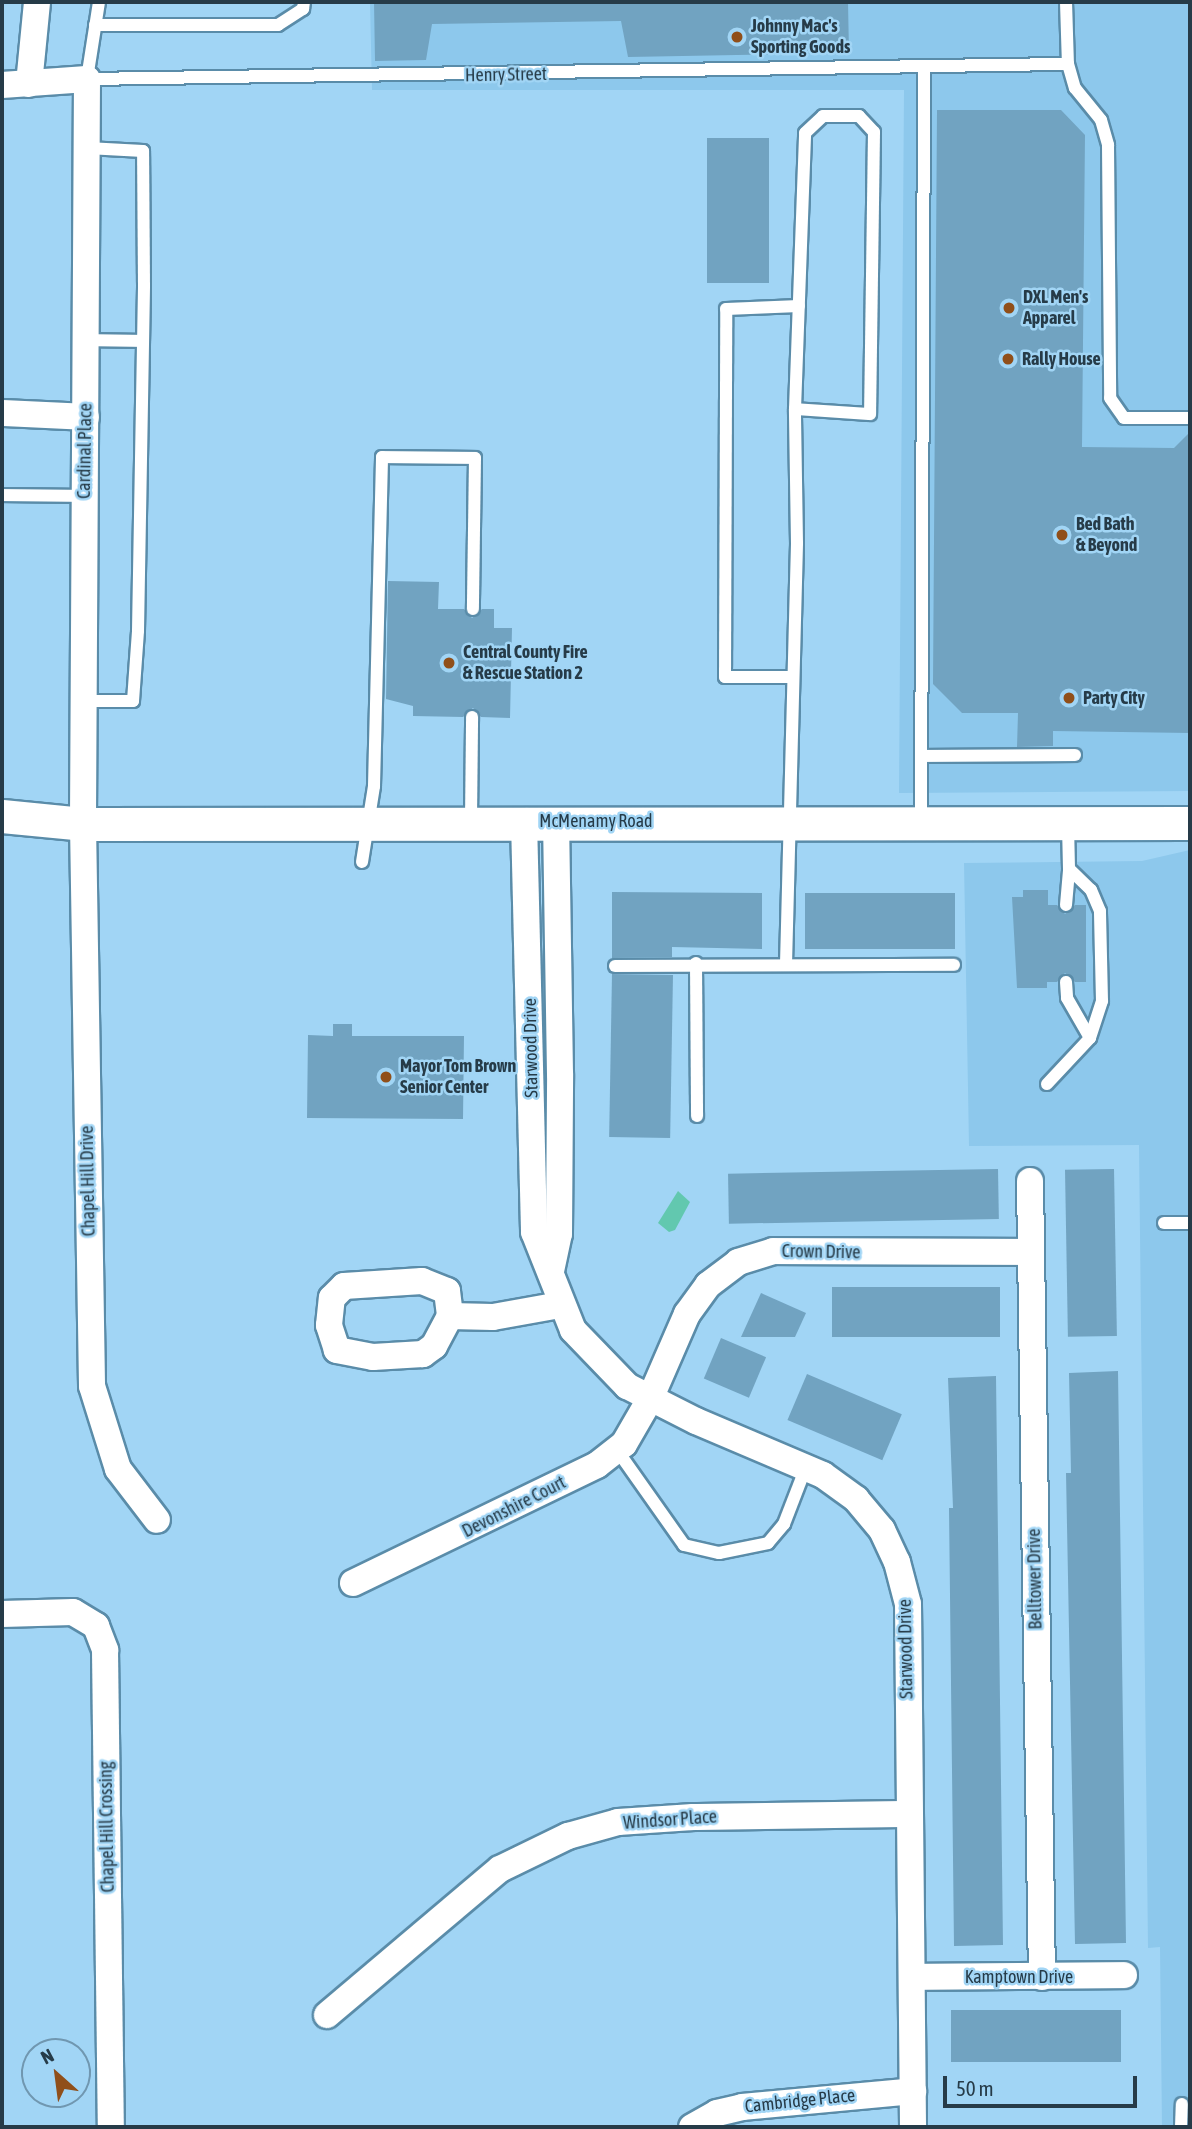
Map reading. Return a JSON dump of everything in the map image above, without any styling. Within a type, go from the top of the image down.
[{"type":"street","points":[[29,84],[37,2]]},
{"type":"street","points":[[2,85],[87,79]]},
{"type":"street","name":"Cardinal Place","points":[[83,824],[87,79]]},
{"type":"street","points":[[2,413],[86,417]]},
{"type":"street","name":"McMenamy Road","points":[[2,816],[83,824],[368,820],[1068,820],[1190,823]]},
{"type":"street","name":"Starwood Drive","points":[[540,821],[534,1231],[551,1271],[560,1305],[586,1348],[627,1386],[650,1399],[806,1467],[856,1499],[882,1530],[897,1562],[908,1604],[907,1814],[913,1977],[913,2127]]},
{"type":"street","name":"Chapel Hill Drive","points":[[83,824],[92,1386],[118,1469],[157,1520]]},
{"type":"street","name":"Belltower Drive","points":[[1030,1181],[1042,1977]]},
{"type":"street","name":"Crown Drive","points":[[650,1399],[687,1314],[708,1285],[738,1262],[773,1251],[1030,1252]]},
{"type":"street","points":[[422,1281],[447,1292],[450,1316],[434,1346],[411,1356],[349,1356],[337,1350],[329,1325],[332,1298],[344,1286],[422,1281]]},
{"type":"street","points":[[450,1316],[493,1317],[560,1305]]},
{"type":"street","name":"Devonshire Court","points":[[353,1583],[423,1553],[597,1465],[617,1450],[650,1399]]},
{"type":"street","name":"Chapel Hill Crossing","points":[[2,1614],[73,1612],[96,1626],[105,1650],[111,2127]]},
{"type":"street","name":"Windsor Place","points":[[327,2015],[500,1869],[568,1836],[618,1822],[693,1817],[907,1814]]},
{"type":"street","name":"Kamptown Drive","points":[[913,1977],[1124,1975]]},
{"type":"street","name":"Cambridge Place","points":[[692,2127],[716,2113],[742,2107],[913,2091]]},
{"type":"lane","points":[[87,79],[99,2]]},
{"type":"lane","points":[[95,25],[278,25],[303,9],[304,2]]},
{"type":"lane","points":[[1066,2],[1068,64],[1075,88],[1101,120],[1108,145],[1110,398],[1124,418],[1190,418]]},
{"type":"lane","name":"Henry Street","points":[[87,79],[1068,64]]},
{"type":"lane","points":[[921,821],[924,67]]},
{"type":"lane","points":[[786,964],[793,677],[795,409],[805,133],[823,116],[859,116],[874,132],[870,414],[795,409]]},
{"type":"lane","points":[[84,701],[133,701],[138,631],[142,341],[142,151],[87,148]]},
{"type":"lane","points":[[793,677],[725,677],[726,310],[799,306]]},
{"type":"lane","points":[[86,340],[142,341]]},
{"type":"lane","points":[[362,862],[374,786],[382,457],[475,458],[473,609]]},
{"type":"lane","points":[[2,495],[85,496]]},
{"type":"lane","points":[[471,820],[472,717]]},
{"type":"lane","points":[[922,756],[1075,755]]},
{"type":"lane","points":[[1066,905],[1069,869],[1068,820]]},
{"type":"lane","points":[[1047,1084],[1090,1038],[1102,1000],[1100,911],[1091,890],[1069,869]]},
{"type":"lane","points":[[696,963],[696,1116]]},
{"type":"lane","points":[[615,966],[696,963],[954,965]]},
{"type":"lane","points":[[1066,982],[1067,998],[1090,1038]]},
{"type":"lane","points":[[1164,1223],[1190,1223]]},
{"type":"lane","points":[[617,1450],[684,1545],[719,1553],[768,1543],[784,1524],[806,1467]]},
{"type":"lane","points":[[1181,2127],[1182,2104]]},
{"type":"shaded area","points":[[370,2],[1190,2],[1190,791],[899,793],[904,90],[372,90]]},
{"type":"shaded area","points":[[1190,850],[1190,2127],[1162,2127],[1160,1947],[1148,1948],[1139,1145],[969,1146],[964,863],[1142,861]]},
{"type":"shaded area","points":[[678,1191],[690,1202],[675,1230],[669,1232],[658,1223]]},
{"type":"building","name":"Johnny Mac's Sporting Goods","points":[[374,2],[848,2],[849,53],[628,57],[621,21],[432,24],[426,60],[375,61]]},
{"type":"building","points":[[937,110],[1061,110],[1085,135],[1082,447],[1174,448],[1190,432],[1190,733],[1053,731],[1053,746],[1017,747],[1018,713],[962,713],[933,684]]},
{"type":"building","points":[[707,138],[769,138],[769,283],[707,283]]},
{"type":"building","name":"Central County Fire & Rescue Station 2","points":[[388,581],[439,582],[438,609],[464,609],[472,618],[482,609],[494,609],[494,628],[512,628],[510,718],[481,717],[473,708],[463,717],[413,716],[413,706],[386,699]]},
{"type":"building","points":[[1023,890],[1048,890],[1048,905],[1057,905],[1065,914],[1075,905],[1086,905],[1086,982],[1075,982],[1065,973],[1057,982],[1047,982],[1047,988],[1017,988],[1012,897],[1023,897]]},
{"type":"building","points":[[612,892],[762,893],[762,949],[672,947],[672,957],[612,958]]},
{"type":"building","points":[[805,893],[955,893],[955,949],[805,949]]},
{"type":"building","points":[[612,974],[673,975],[670,1138],[609,1137]]},
{"type":"building","name":"Mayor Tom Brown Senior Center","points":[[333,1024],[352,1024],[352,1036],[464,1036],[463,1119],[307,1118],[308,1035],[333,1036]]},
{"type":"building","points":[[998,1169],[999,1219],[729,1224],[728,1174]]},
{"type":"building","points":[[1114,1169],[1117,1336],[1068,1337],[1065,1170]]},
{"type":"building","points":[[832,1287],[1000,1287],[1000,1337],[832,1337]]},
{"type":"building","points":[[761,1293],[806,1313],[795,1337],[741,1337]]},
{"type":"building","points":[[721,1338],[766,1357],[749,1398],[704,1379]]},
{"type":"building","points":[[1118,1371],[1126,1943],[1075,1944],[1066,1473],[1071,1473],[1069,1373]]},
{"type":"building","points":[[807,1374],[902,1414],[882,1460],[787,1420]]},
{"type":"building","points":[[996,1376],[1003,1945],[954,1946],[949,1508],[953,1508],[948,1378]]},
{"type":"building","points":[[951,2010],[1121,2010],[1121,2062],[951,2062]]},
{"type":"place","name":"Johnny Mac's Sporting Goods","points":[[737,37]]},
{"type":"place","name":"DXL Men's Apparel","points":[[1009,308]]},
{"type":"place","name":"Rally House","points":[[1008,359]]},
{"type":"place","name":"Bed Bath & Beyond","points":[[1062,535]]},
{"type":"place","name":"Central County Fire & Rescue Station 2","points":[[449,663]]},
{"type":"place","name":"Party City","points":[[1069,698]]},
{"type":"place","name":"Mayor Tom Brown Senior Center","points":[[386,1077]]}]
